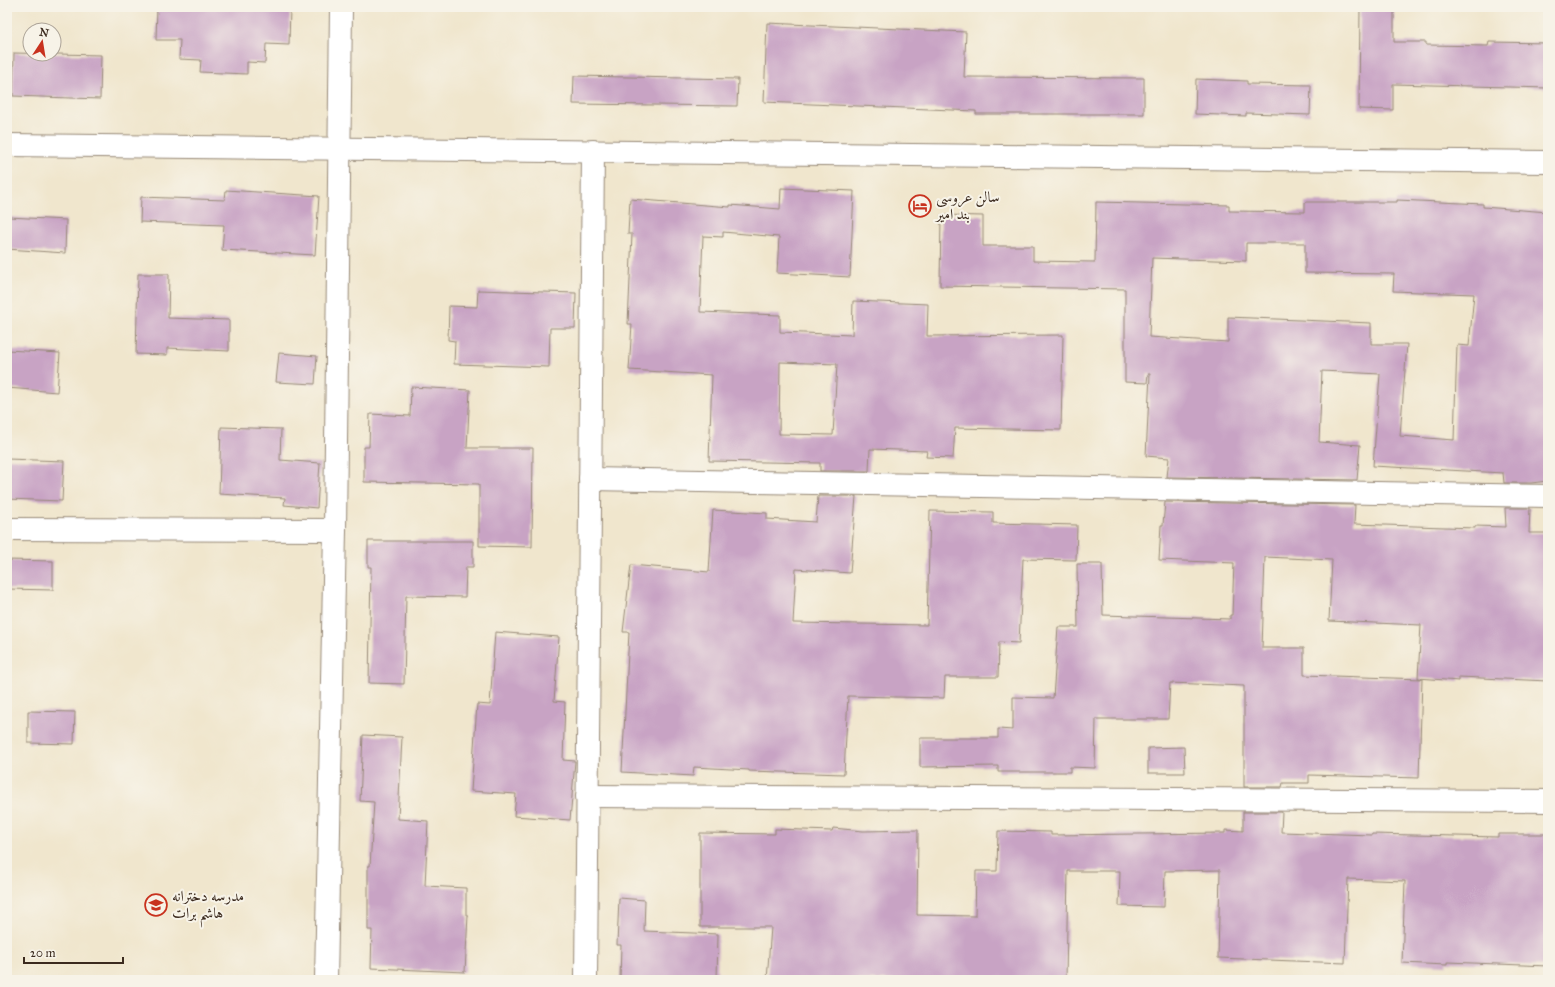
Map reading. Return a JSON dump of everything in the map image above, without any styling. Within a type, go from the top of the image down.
[{"type":"street","points":[[326,980],[335,530],[341,7]]},
{"type":"street","points":[[7,145],[1548,162]]},
{"type":"street","points":[[586,980],[592,151]]},
{"type":"street","points":[[590,479],[1548,496]]},
{"type":"street","points":[[7,529],[335,530]]},
{"type":"street","points":[[587,796],[1548,801]]},
{"type":"building","points":[[157,7],[290,7],[289,45],[266,44],[265,63],[247,62],[247,74],[200,72],[201,60],[179,59],[180,40],[156,40]]},
{"type":"building","points":[[1360,7],[1394,7],[1394,42],[1426,42],[1426,45],[1488,46],[1489,42],[1548,43],[1548,88],[1393,84],[1393,110],[1359,109]]},
{"type":"building","points":[[767,23],[966,32],[964,77],[1144,78],[1144,114],[976,114],[976,111],[764,102]]},
{"type":"building","points":[[14,53],[22,53],[22,62],[62,62],[62,54],[101,55],[100,99],[13,96]]},
{"type":"building","points":[[574,76],[738,79],[737,106],[573,104]]},
{"type":"building","points":[[1196,79],[1247,81],[1247,84],[1311,85],[1310,115],[1246,113],[1246,116],[1195,114]]},
{"type":"building","points":[[781,188],[854,191],[850,277],[777,273],[779,237],[723,232],[723,237],[703,236],[700,312],[780,315],[780,332],[852,335],[853,301],[928,304],[927,336],[1063,335],[1061,430],[955,428],[953,458],[926,457],[927,451],[870,449],[869,471],[820,471],[820,463],[709,461],[712,375],[629,370],[632,324],[628,324],[632,234],[628,234],[630,199],[730,207],[730,205],[780,209]],"holes":[[[780,362],[837,364],[833,435],[779,434]]]},
{"type":"building","points":[[226,190],[319,196],[315,255],[222,250],[224,225],[140,222],[141,197],[225,200]]},
{"type":"building","points":[[1397,200],[1483,204],[1483,207],[1548,212],[1548,481],[1531,483],[1504,483],[1503,473],[1373,466],[1380,374],[1322,371],[1319,442],[1360,445],[1357,480],[1167,477],[1169,458],[1146,456],[1150,374],[1148,374],[1147,383],[1125,382],[1125,289],[940,286],[941,215],[983,216],[983,246],[1033,246],[1033,261],[1095,262],[1096,202],[1229,205],[1229,211],[1305,212],[1305,202],[1397,202]],"holes":[[[1246,243],[1305,243],[1305,273],[1394,274],[1393,291],[1474,294],[1469,346],[1457,345],[1454,440],[1400,436],[1407,344],[1371,344],[1371,323],[1228,317],[1228,342],[1149,337],[1152,258],[1246,261]]]},
{"type":"building","points":[[9,217],[66,220],[65,253],[7,249]]},
{"type":"building","points":[[138,274],[169,274],[168,318],[229,320],[229,351],[167,348],[167,355],[136,354]]},
{"type":"building","points":[[478,290],[576,293],[575,328],[550,328],[549,367],[454,364],[455,341],[448,340],[449,306],[477,307]]},
{"type":"building","points":[[7,350],[60,353],[57,392],[7,388]]},
{"type":"building","points":[[279,353],[317,356],[315,384],[276,382]]},
{"type":"building","points":[[411,387],[470,390],[467,448],[533,448],[532,547],[479,546],[479,484],[364,482],[364,447],[369,447],[370,414],[410,416]]},
{"type":"building","points":[[221,427],[281,429],[280,460],[320,463],[317,508],[284,505],[285,498],[219,494]]},
{"type":"building","points":[[7,459],[64,461],[62,501],[7,499]]},
{"type":"building","points":[[818,496],[856,496],[850,573],[796,569],[793,623],[927,625],[930,511],[993,512],[993,523],[1077,525],[1076,560],[1023,559],[1019,643],[999,642],[998,677],[945,677],[944,698],[848,696],[844,774],[749,771],[694,767],[693,776],[622,772],[629,632],[623,632],[631,565],[709,572],[713,510],[767,513],[767,519],[816,522]]},
{"type":"building","points":[[1165,502],[1355,505],[1354,524],[1475,528],[1475,526],[1506,527],[1505,508],[1530,508],[1529,533],[1548,533],[1548,681],[1459,677],[1459,681],[1418,678],[1421,625],[1329,621],[1332,560],[1265,557],[1262,648],[1304,648],[1304,675],[1422,679],[1419,778],[1309,775],[1309,783],[1283,783],[1282,787],[1244,787],[1244,686],[1170,683],[1168,719],[1096,719],[1095,768],[1070,767],[1070,772],[998,772],[998,766],[920,767],[920,738],[998,738],[998,729],[1013,730],[1013,697],[1053,698],[1058,627],[1078,627],[1077,564],[1102,564],[1103,615],[1230,619],[1230,615],[1232,615],[1234,563],[1159,560],[1161,525],[1163,525]]},
{"type":"building","points":[[368,541],[473,541],[473,567],[466,567],[465,597],[406,596],[404,684],[369,683],[371,567],[368,567]]},
{"type":"building","points":[[7,560],[53,561],[53,590],[7,589]]},
{"type":"building","points":[[495,632],[559,637],[554,701],[565,702],[563,760],[575,761],[570,820],[514,816],[516,794],[471,791],[477,704],[490,705]]},
{"type":"building","points":[[28,711],[75,712],[74,744],[28,743]]},
{"type":"building","points":[[363,735],[402,737],[398,819],[428,821],[425,886],[466,888],[466,915],[468,915],[465,972],[371,968],[372,930],[368,930],[368,866],[370,866],[374,802],[360,801]]},
{"type":"building","points":[[1184,747],[1185,773],[1148,773],[1148,748]]},
{"type":"building","points":[[1243,812],[1282,812],[1281,832],[1498,837],[1498,834],[1548,834],[1548,966],[1447,962],[1447,965],[1402,963],[1405,881],[1348,879],[1345,963],[1218,958],[1220,870],[1165,871],[1164,907],[1119,906],[1120,871],[1068,871],[1066,980],[767,980],[771,927],[700,927],[700,833],[775,834],[775,829],[832,831],[833,828],[863,831],[918,830],[917,915],[975,916],[976,871],[997,871],[998,831],[1051,832],[1051,835],[1225,833],[1225,830],[1243,831]]},
{"type":"building","points":[[619,898],[645,900],[644,931],[718,934],[717,980],[620,980],[621,945],[617,945]]},
{"type":"place","name":"سالن عروسی بند امیر","points":[[920,206]]},
{"type":"place","name":"مدرسه دخترانه هاشم برات","points":[[156,905]]}]
